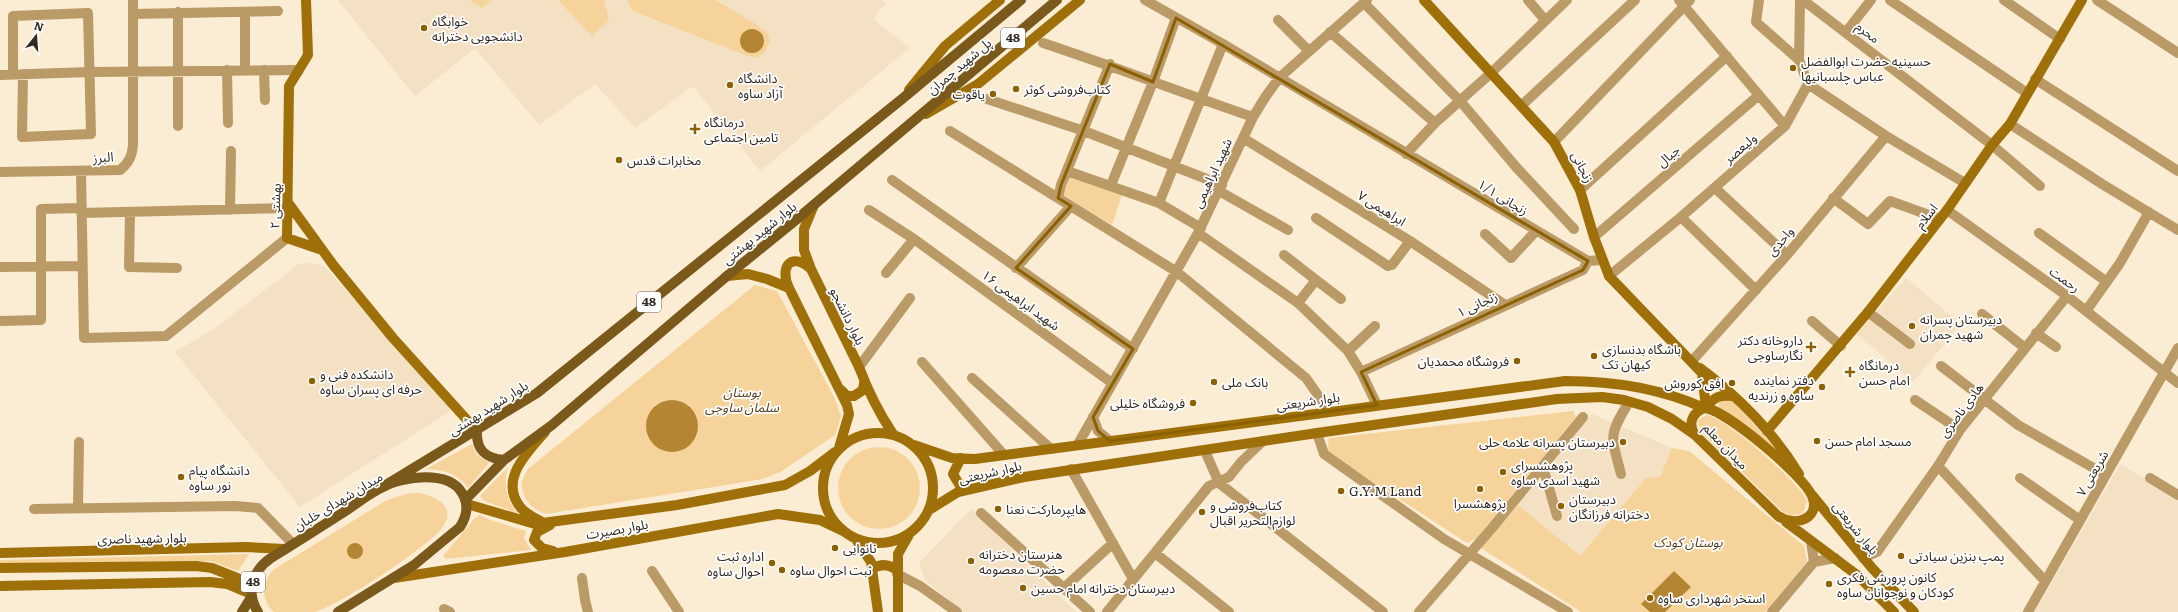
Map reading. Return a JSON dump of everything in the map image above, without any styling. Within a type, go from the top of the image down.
[{"type":"main road","name":"بهشتی ۲","points":[[306,0],[308,54],[289,86],[289,206],[287,238],[322,250]]},
{"type":"main road","name":"بلوار شهید بهشتی","points":[[384,486],[477,431],[537,393],[902,99],[945,46],[1000,0]]},
{"type":"main road","name":"پل شهید چمران","points":[[902,99],[1021,0]]},
{"type":"main road","name":"پل شهید چمران","points":[[914,121],[1057,0]]},
{"type":"main road","name":"بلوار شهید بهشتی","points":[[466,502],[504,460],[552,425],[727,276],[914,121],[978,84],[1080,0]]},
{"type":"main road","name":"زنجانی","points":[[1424,0],[1522,105],[1554,142],[1580,190],[1594,237],[1609,276],[1647,317],[1692,361]]},
{"type":"main road","name":"اسلام","points":[[1767,431],[1841,346],[1868,312],[1947,210],[1992,145],[2010,124],[2082,0]]},
{"type":"main road","name":"بلوار دانشجو","points":[[814,205],[804,229],[804,250],[811,269],[859,368],[864,383],[893,434]]},
{"type":"main road","points":[[289,206],[322,250],[393,338],[477,431],[477,446],[491,457],[504,460]]},
{"type":"main road","points":[[811,269],[803,262],[795,261],[789,264],[785,269],[784,275],[789,288],[841,390],[849,414],[837,450],[826,469],[822,488],[828,512],[843,530],[855,538],[866,553],[872,569],[878,612]]},
{"type":"main road","points":[[727,276],[748,274],[767,279],[789,288]]},
{"type":"main road","points":[[1692,361],[1702,373],[1704,382],[1705,408]]},
{"type":"main road","points":[[1692,361],[1734,396],[1767,431],[1792,463],[1809,490],[1813,506],[1808,517],[1796,523],[1785,521]]},
{"type":"main road","name":"بلوار شریعتی","points":[[914,445],[952,458],[975,459],[1078,444],[1565,381],[1620,383],[1676,398],[1705,408]]},
{"type":"main road","points":[[1676,398],[1695,396],[1704,382]]},
{"type":"main road","points":[[841,390],[847,396],[854,396],[863,390],[864,383]]},
{"type":"main road","points":[[1705,408],[1716,397],[1722,395],[1734,396]]},
{"type":"main road","name":"بلوار شریعتی","points":[[929,510],[949,497],[963,491],[1071,469],[1205,451],[1317,433],[1557,399],[1602,397],[1648,407],[1672,419],[1695,435]]},
{"type":"main road","name":"میدان معلم","points":[[1785,521],[1695,435],[1691,424],[1695,413],[1705,408],[1717,411],[1752,436],[1809,490]]},
{"type":"main road","points":[[543,523],[522,510],[515,500],[512,485],[514,474],[523,458],[552,425]]},
{"type":"main road","points":[[837,450],[859,436],[881,432],[893,434],[914,445],[928,464],[933,479],[933,495],[929,510],[921,523],[910,533],[896,540],[879,543],[855,538]]},
{"type":"main road","name":"بلوار بصیرت","points":[[466,502],[535,524],[677,505],[785,485],[810,471],[837,450]]},
{"type":"main road","points":[[961,458],[953,474],[963,491]]},
{"type":"main road","name":"میدان شهدای خلبان","points":[[252,591],[259,568],[289,546],[384,486],[424,478],[440,478],[454,484],[460,490],[466,502]]},
{"type":"main road","name":"بلوار شریعتی","points":[[1809,490],[1863,558],[1914,612]]},
{"type":"main road","points":[[338,612],[414,565],[460,527],[464,520],[466,502]]},
{"type":"main road","name":"بلوار بصیرت","points":[[394,578],[565,552],[778,514],[795,515],[820,520],[843,530]]},
{"type":"main road","points":[[559,521],[537,532],[534,540],[538,546],[546,550],[565,552]]},
{"type":"main road","points":[[1785,521],[1857,576],[1894,612]]},
{"type":"main road","points":[[898,612],[898,554],[910,533]]},
{"type":"main road","name":"بلوار شهید ناصری","points":[[0,553],[289,546]]},
{"type":"main road","points":[[872,569],[878,565],[890,565],[897,572]]},
{"type":"main road","points":[[0,568],[196,566],[212,568],[252,591]]},
{"type":"main road","points":[[0,586],[210,582],[227,584],[252,591]]},
{"type":"main road","name":"48","points":[[242,612],[252,591]]},
{"type":"main road","name":"48","points":[[252,591],[258,612]]},
{"type":"street","name":"البرز","points":[[133,0],[132,155],[120,170],[81,172],[84,338],[166,336],[287,238]]},
{"type":"street","name":"زنجانی ۱/۱","points":[[1145,0],[1224,44],[1588,262]]},
{"type":"street","points":[[1528,0],[1546,20]]},
{"type":"street","points":[[1406,154],[1435,123],[1461,102],[1567,0]]},
{"type":"street","points":[[1522,105],[1635,0]]},
{"type":"street","points":[[1759,0],[1756,22],[1799,60]]},
{"type":"street","points":[[1800,0],[1799,60],[1808,84],[1886,136],[1965,183]]},
{"type":"street","name":"محرم","points":[[1803,0],[1992,145],[2040,186]]},
{"type":"street","points":[[1846,32],[1871,0]]},
{"type":"street","points":[[1890,0],[2027,93]]},
{"type":"street","points":[[2004,0],[2060,38]]},
{"type":"street","points":[[2097,0],[2178,53]]},
{"type":"street","points":[[1366,1],[1461,102],[1516,167],[1574,229]]},
{"type":"street","name":"شهید ابراهیمی","points":[[1078,444],[1199,230],[1253,117],[1279,78],[1366,1]]},
{"type":"street","points":[[1554,142],[1684,2],[1785,126]]},
{"type":"street","points":[[132,14],[278,11]]},
{"type":"street","points":[[178,12],[178,126]]},
{"type":"street","points":[[245,12],[245,70]]},
{"type":"street","points":[[88,13],[90,72],[91,134],[22,137],[13,16],[88,13]]},
{"type":"street","points":[[1112,185],[1153,82],[1176,18]]},
{"type":"street","points":[[1278,20],[1309,50]]},
{"type":"street","points":[[1330,32],[1435,123]]},
{"type":"street","points":[[1043,43],[1110,64],[1153,82],[1253,117]]},
{"type":"street","points":[[1159,203],[1200,99],[1224,44]]},
{"type":"street","points":[[1580,190],[1727,56]]},
{"type":"street","points":[[1058,198],[1061,185],[1068,171],[1110,64]]},
{"type":"street","points":[[227,70],[228,123]]},
{"type":"street","points":[[264,70],[264,100]]},
{"type":"street","points":[[0,75],[132,71],[299,70]]},
{"type":"street","points":[[2036,78],[2178,171]]},
{"type":"street","name":"ولیعصر","points":[[1609,276],[1681,217],[1785,126],[1808,84]]},
{"type":"street","name":"جبال","points":[[1594,237],[1759,95]]},
{"type":"street","points":[[987,99],[1084,130],[1126,148],[1174,165],[1220,188],[1288,230]]},
{"type":"street","points":[[2010,124],[2178,230]]},
{"type":"street","points":[[950,130],[1176,272],[1306,378],[1330,412]]},
{"type":"street","name":"واحدی","points":[[1692,361],[1787,255],[1886,136]]},
{"type":"street","name":"ابراهیمی ۷","points":[[1243,138],[1410,241],[1505,305]]},
{"type":"street","points":[[230,151],[230,210]]},
{"type":"street","points":[[1068,171],[1112,185],[1159,203],[1199,230],[1298,303],[1348,351],[1361,372],[1377,405]]},
{"type":"street","points":[[0,172],[81,172]]},
{"type":"street","points":[[892,180],[1133,349]]},
{"type":"street","points":[[1715,188],[1787,255]]},
{"type":"street","points":[[1833,198],[1868,224],[1890,200],[1940,219]]},
{"type":"street","points":[[0,321],[41,320],[41,209],[130,212],[230,210],[289,206]]},
{"type":"street","points":[[1016,268],[1071,206]]},
{"type":"street","name":"شهید ابراهیمی ۱۶","points":[[869,210],[914,239],[1112,382]]},
{"type":"street","name":"رحمت","points":[[1947,210],[2066,296],[2178,383]]},
{"type":"street","points":[[130,212],[129,267],[177,268]]},
{"type":"street","points":[[2086,311],[2120,263],[2149,212]]},
{"type":"street","points":[[1681,217],[1756,290]]},
{"type":"street","points":[[1316,218],[1388,266],[1392,265],[1410,241]]},
{"type":"street","points":[[1485,234],[1511,258],[1536,232]]},
{"type":"street","points":[[2039,233],[2107,282]]},
{"type":"street","points":[[886,273],[914,239]]},
{"type":"street","points":[[1284,255],[1341,299]]},
{"type":"street","points":[[1588,262],[1602,260]]},
{"type":"street","name":"زنجانی ۱","points":[[1361,372],[1583,270],[1588,262]]},
{"type":"street","points":[[0,266],[82,266]]},
{"type":"street","points":[[1298,303],[1316,280]]},
{"type":"street","name":"هادی ناصری","points":[[1863,558],[1877,552],[1938,466],[1960,430],[2066,296]]},
{"type":"street","points":[[859,368],[910,298]]},
{"type":"street","points":[[1868,312],[1910,344]]},
{"type":"street","points":[[1982,314],[2025,348]]},
{"type":"street","points":[[1812,321],[1841,346]]},
{"type":"street","points":[[1348,351],[1375,326]]},
{"type":"street","points":[[2036,333],[2056,347]]},
{"type":"street","name":"شریعتی ۷","points":[[2028,612],[2178,348]]},
{"type":"street","points":[[922,362],[1004,455]]},
{"type":"street","points":[[1941,366],[2018,425],[2106,475]]},
{"type":"street","points":[[972,378],[1051,449]]},
{"type":"street","points":[[1915,400],[1960,430]]},
{"type":"street","points":[[1621,474],[1612,439],[1615,424],[1628,402]]},
{"type":"street","points":[[1093,417],[1098,431],[1110,441]]},
{"type":"street","points":[[1418,612],[1470,554],[1583,417]]},
{"type":"street","points":[[1317,433],[1324,454],[1444,540],[1568,612]]},
{"type":"street","points":[[1107,612],[1209,486],[1219,483],[1229,477],[1241,462],[1263,441]]},
{"type":"street","points":[[78,508],[79,442]]},
{"type":"street","points":[[1205,451],[1219,483],[1383,612]]},
{"type":"street","points":[[1938,466],[2046,581]]},
{"type":"street","points":[[1071,469],[1133,579]]},
{"type":"street","points":[[1540,471],[1544,474],[1557,516]]},
{"type":"street","points":[[2020,478],[2080,520]]},
{"type":"street","points":[[2150,478],[2178,495]]},
{"type":"street","points":[[34,509],[236,506],[258,508],[289,546]]},
{"type":"street","points":[[981,513],[1090,612]]},
{"type":"street","points":[[1811,541],[1814,562]]},
{"type":"street","points":[[1064,588],[1113,543]]},
{"type":"street","points":[[1155,553],[1229,612]]},
{"type":"street","points":[[1772,612],[1814,562],[1835,558]]},
{"type":"street","points":[[652,571],[679,612]]},
{"type":"street","points":[[897,572],[957,612]]},
{"type":"street","points":[[582,578],[588,612]]},
{"type":"highlighted area","points":[[1176,18],[1588,261],[1583,270],[1361,372],[1377,405],[1110,441],[1098,431],[1093,417],[1133,349],[1016,268],[1071,206],[1058,198],[1061,185],[1110,64],[1153,82]]},
{"type":"shaded area","name":"دانشگاه آزاد ساوه","points":[[338,0],[882,0],[885,4],[873,19],[910,48],[760,171],[693,86],[635,128],[595,84],[539,125],[475,48],[415,96]]},
{"type":"shaded area","points":[[752,29],[761,32],[764,41],[761,50],[752,53],[743,50],[740,41],[743,32]]},
{"type":"shaded area","name":"دانشکده فنی و حرفه ای پسران ساوه","points":[[313,263],[326,268],[452,410],[300,507],[175,352],[215,328],[299,264]]},
{"type":"shaded area","points":[[1906,278],[1961,324],[1913,382],[1857,334]]},
{"type":"shaded area","points":[[672,400],[686,404],[694,412],[698,426],[694,440],[686,448],[672,452],[658,448],[650,440],[646,426],[650,412],[658,404]]},
{"type":"shaded area","points":[[1592,414],[1672,448],[1660,477],[1580,557],[1518,505]]},
{"type":"shaded area","points":[[2120,464],[2178,500],[2178,612],[2035,612]]},
{"type":"shaded area","name":"هنرستان دخترانه حضرت معصومه","points":[[971,509],[1076,612],[964,612],[925,580],[919,563]]},
{"type":"shaded area","points":[[355,543],[362,548],[363,551],[358,558],[355,559],[348,554],[347,551],[352,544]]},
{"type":"shaded area","points":[[1674,571],[1691,587],[1665,612],[1650,612],[1641,604]]},
{"type":"green space","points":[[469,0],[491,0],[482,8]]},
{"type":"green space","points":[[558,0],[604,0],[609,20],[592,36]]},
{"type":"green space","points":[[627,0],[715,0],[751,21],[768,33],[770,40],[765,52],[756,58],[745,55],[633,11]]},
{"type":"green space","points":[[1070,177],[1122,195],[1112,225],[1063,195]]},
{"type":"green space","name":"بوستان سلمان ساوجی","points":[[755,285],[777,291],[834,397],[841,416],[835,435],[782,471],[763,479],[546,514],[532,507],[526,499],[522,489],[523,478],[528,469]]},
{"type":"green space","points":[[1718,400],[1732,400],[1774,447],[1719,407]]},
{"type":"green space","points":[[1573,411],[1576,417],[1477,538],[1467,543],[1327,452],[1329,438]]},
{"type":"green space","points":[[1707,415],[1729,427],[1745,439],[1791,481],[1807,501],[1803,513],[1791,516],[1782,511],[1700,431],[1698,420]]},
{"type":"green space","points":[[472,444],[477,455],[489,463],[468,488],[460,479],[450,473],[426,469]]},
{"type":"green space","points":[[871,447],[887,447],[902,454],[913,465],[920,480],[920,496],[917,504],[908,517],[895,526],[887,529],[871,529],[856,522],[845,511],[838,496],[838,480],[845,465],[856,454]]},
{"type":"green space","name":"بوستان کودک","points":[[1672,448],[1689,451],[1804,546],[1807,562],[1765,612],[1581,612],[1481,548],[1518,505],[1580,556],[1646,478],[1660,477]]},
{"type":"green space","points":[[508,467],[506,474],[506,492],[513,508],[517,513],[484,501],[480,496]]},
{"type":"green space","points":[[417,493],[437,499],[446,508],[447,514],[446,521],[442,528],[419,549],[381,576],[342,600],[325,608],[314,612],[274,612],[269,607],[266,602],[264,591],[269,575],[273,570],[387,500],[406,494]]},
{"type":"green space","points":[[480,515],[490,520],[526,531],[524,538],[531,550],[446,559],[443,556],[475,518]]},
{"type":"green space","points":[[249,554],[238,571],[211,561],[0,564],[0,560]]},
{"type":"place","name":"خوابگاه دانشجویی دخترانه","points":[[424,28]]},
{"type":"place","name":"حسینیه حضرت ابوالفضل عباس چلسبانیها","points":[[1793,68]]},
{"type":"place","name":"دانشگاه آزاد ساوه","points":[[730,85]]},
{"type":"place","name":"کتاب‌فروشی کوثر","points":[[1016,89]]},
{"type":"place","name":"یاقوت","points":[[993,94]]},
{"type":"place","name":"درمانگاه تامین اجتماعی","points":[[695,129]]},
{"type":"place","name":"مخابرات قدس","points":[[619,160]]},
{"type":"place","name":"دبیرستان پسرانه شهید چمران","points":[[1912,326]]},
{"type":"place","name":"داروخانه دکتر نگارساوجی","points":[[1811,347]]},
{"type":"place","name":"باشگاه بدنسازی کیهان تک","points":[[1594,356]]},
{"type":"place","name":"فروشگاه محمدیان","points":[[1517,361]]},
{"type":"place","name":"درمانگاه امام حسن","points":[[1850,372]]},
{"type":"place","name":"دانشکده فنی و حرفه ای پسران ساوه","points":[[312,381]]},
{"type":"place","name":"بانک ملی","points":[[1214,382]]},
{"type":"place","name":"افق کوروش","points":[[1732,383]]},
{"type":"place","name":"دفتر نماینده ساوه و زرندیه","points":[[1822,387]]},
{"type":"place","name":"فروشگاه خلیلی","points":[[1193,403]]},
{"type":"place","name":"مسجد امام حسن","points":[[1817,441]]},
{"type":"place","name":"دبیرستان پسرانه علامه حلی","points":[[1623,442]]},
{"type":"place","name":"پژوهشسرای شهید اسدی ساوه","points":[[1503,472]]},
{"type":"place","name":"دانشگاه پیام نور ساوه","points":[[181,477]]},
{"type":"place","name":"پژوهشسرا","points":[[1480,489]]},
{"type":"place","name":"G.Y.M Land","points":[[1341,491]]},
{"type":"place","name":"دبیرستان دخترانه فرزانگان","points":[[1561,506]]},
{"type":"place","name":"هایپرمارکت نعنا","points":[[998,509]]},
{"type":"place","name":"کتاب‌فروشی و لوازم‌التحریر اقبال","points":[[1202,512]]},
{"type":"place","name":"نانوایی","points":[[835,548]]},
{"type":"place","name":"پمپ بنزین سیادتی","points":[[1901,556]]},
{"type":"place","name":"هنرستان دخترانه حضرت معصومه","points":[[971,561]]},
{"type":"place","name":"اداره ثبت احوال ساوه","points":[[772,563]]},
{"type":"place","name":"ثبت احوال ساوه","points":[[782,570]]},
{"type":"place","name":"کانون پرورشی فکری کودکان و نوجوانان ساوه","points":[[1829,584]]},
{"type":"place","name":"دبیرستان دخترانه امام حسین","points":[[1023,588]]},
{"type":"place","name":"استخر شهرداری ساوه","points":[[1650,598]]}]
